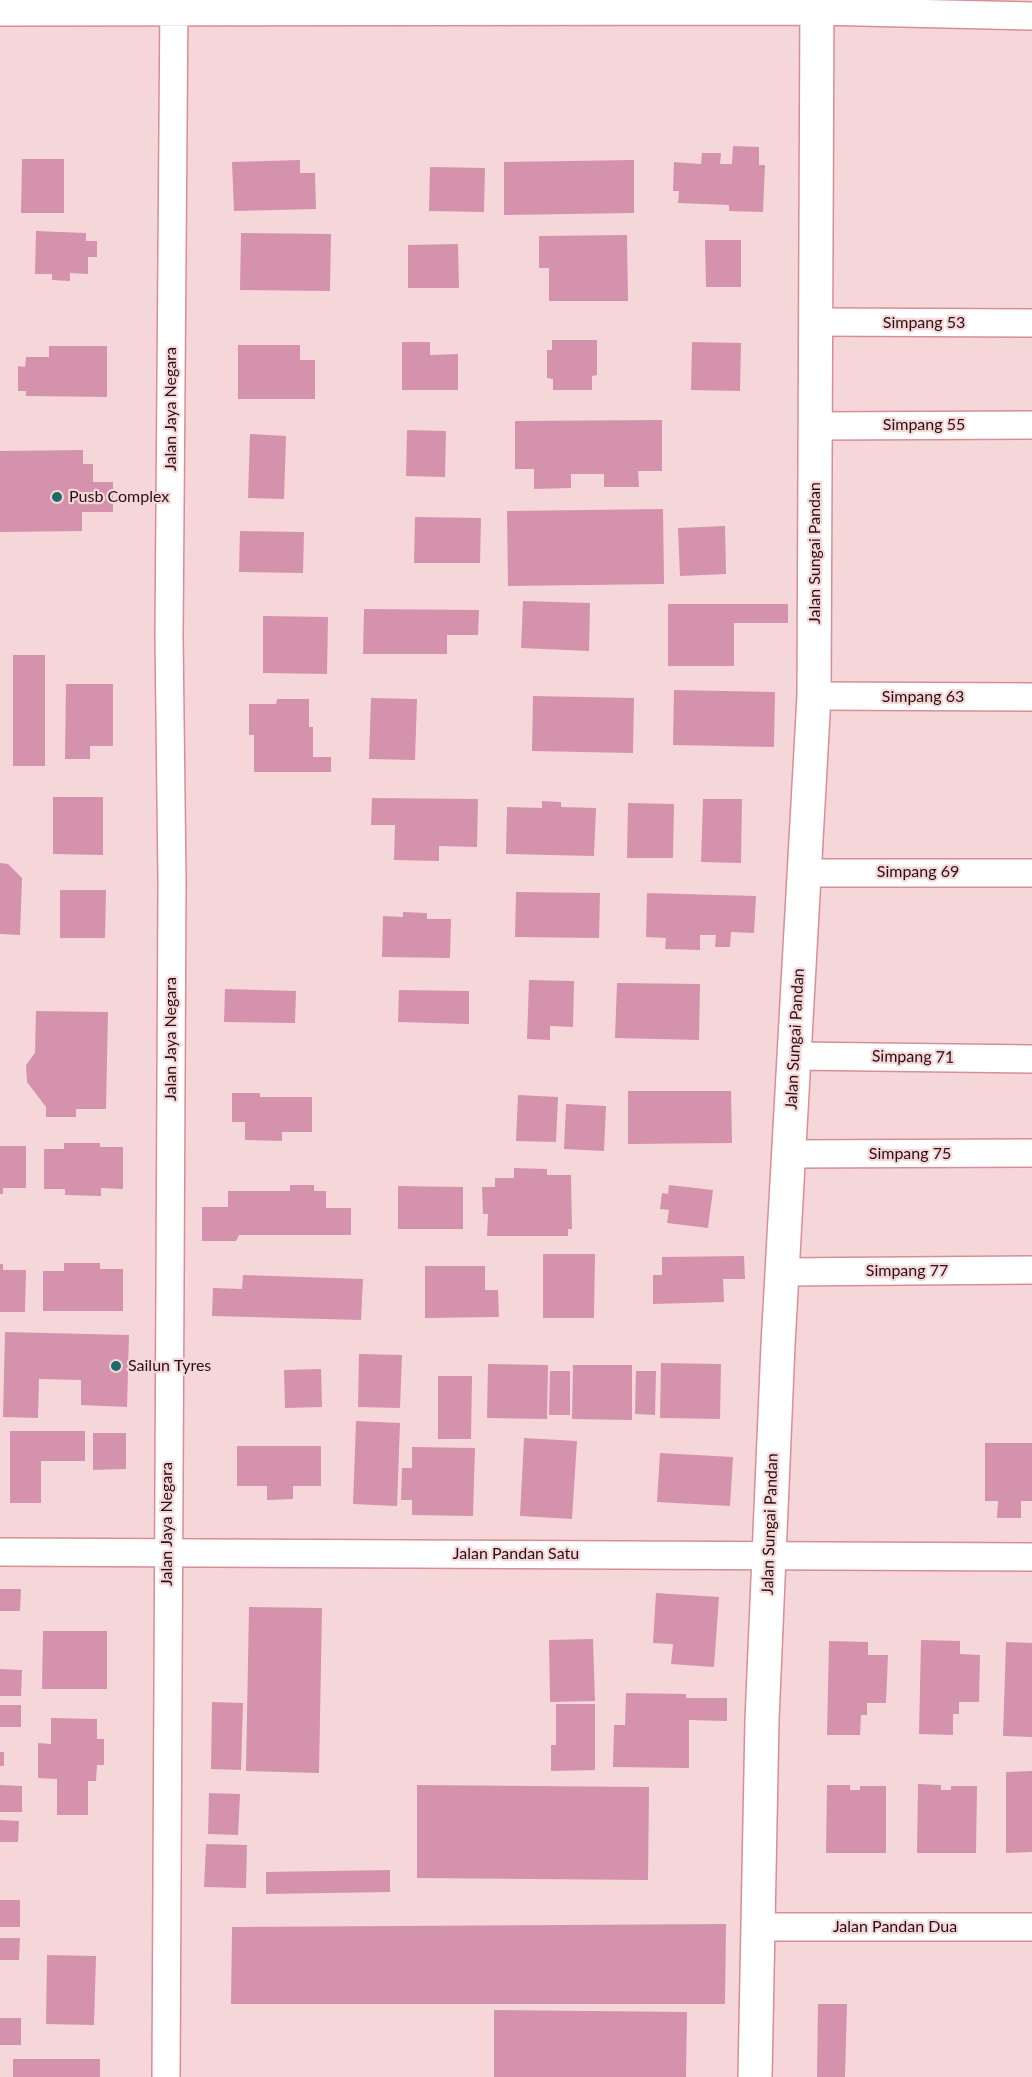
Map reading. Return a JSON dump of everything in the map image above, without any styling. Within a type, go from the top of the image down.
[{"type":"street","points":[[0,12],[174,6],[817,6],[1032,16]]},
{"type":"street","name":"Jalan Jaya Negara","points":[[166,2077],[171,893],[169,636],[174,6]]},
{"type":"street","name":"Jalan Sungai Pandan","points":[[755,2077],[762,1720],[803,873],[814,696],[817,6]]},
{"type":"street","name":"Simpang 53","points":[[816,322],[1032,323]]},
{"type":"street","name":"Simpang 55","points":[[816,426],[1032,424]]},
{"type":"street","name":"Simpang 63","points":[[814,696],[1032,697]]},
{"type":"street","name":"Simpang 69","points":[[803,873],[1032,873]]},
{"type":"street","name":"Simpang 71","points":[[794,1056],[1032,1059]]},
{"type":"street","name":"Simpang 75","points":[[789,1154],[1032,1153]]},
{"type":"street","name":"Simpang 77","points":[[783,1272],[1032,1270]]},
{"type":"street","name":"Jalan Pandan Satu","points":[[0,1552],[1032,1557]]},
{"type":"street","name":"Jalan Pandan Dua","points":[[758,1927],[1032,1927]]},
{"type":"building","points":[[733,146],[759,147],[759,165],[765,165],[763,212],[729,211],[729,205],[678,203],[679,191],[673,191],[674,162],[701,164],[702,153],[721,153],[720,164],[732,164]]},
{"type":"building","points":[[22,159],[64,159],[64,213],[21,213]]},
{"type":"building","points":[[300,160],[300,173],[315,173],[316,209],[234,211],[232,162]]},
{"type":"building","points":[[634,160],[634,213],[504,215],[504,162]]},
{"type":"building","points":[[430,167],[485,168],[484,212],[429,211]]},
{"type":"building","points":[[36,231],[86,233],[86,241],[97,241],[97,257],[88,257],[88,274],[70,273],[70,281],[52,280],[52,274],[35,274]]},
{"type":"building","points":[[241,233],[331,234],[330,291],[240,290]]},
{"type":"building","points":[[627,235],[628,301],[549,301],[549,268],[539,268],[539,236]]},
{"type":"building","points":[[705,240],[741,240],[741,287],[706,287]]},
{"type":"building","points":[[458,244],[459,288],[408,288],[408,245]]},
{"type":"building","points":[[552,340],[597,340],[597,375],[592,376],[592,390],[553,390],[553,379],[547,378],[547,350],[552,350]]},
{"type":"building","points":[[402,342],[430,342],[430,355],[458,354],[458,390],[402,390]]},
{"type":"building","points":[[692,342],[741,343],[740,391],[691,390]]},
{"type":"building","points":[[238,345],[300,345],[300,360],[315,360],[315,399],[238,399]]},
{"type":"building","points":[[49,346],[107,346],[107,397],[26,396],[26,391],[18,391],[18,366],[25,367],[26,357],[49,357]]},
{"type":"building","points":[[662,420],[662,471],[638,471],[639,487],[604,487],[604,474],[571,474],[571,488],[534,489],[534,469],[515,469],[515,421]]},
{"type":"building","points":[[407,430],[446,431],[445,477],[406,476]]},
{"type":"building","points":[[250,434],[286,436],[284,499],[248,498]]},
{"type":"building","name":"Pusb Complex","points":[[83,450],[83,464],[93,464],[93,482],[113,482],[113,512],[82,512],[82,531],[0,532],[0,451]]},
{"type":"building","points":[[663,509],[664,584],[508,586],[507,511]]},
{"type":"building","points":[[415,517],[481,518],[480,563],[414,563]]},
{"type":"building","points":[[725,526],[726,574],[680,576],[678,528]]},
{"type":"building","points":[[240,531],[304,532],[303,573],[239,572]]},
{"type":"building","points":[[523,601],[590,603],[589,651],[521,648]]},
{"type":"building","points":[[668,604],[788,604],[788,623],[734,623],[734,666],[668,666]]},
{"type":"building","points":[[364,609],[479,610],[478,635],[447,635],[447,654],[363,654]]},
{"type":"building","points":[[263,616],[328,617],[327,674],[263,673]]},
{"type":"building","points":[[13,655],[45,655],[45,766],[13,766]]},
{"type":"building","points":[[66,684],[113,684],[113,746],[90,746],[90,759],[65,759]]},
{"type":"building","points":[[674,690],[775,692],[774,747],[673,745]]},
{"type":"building","points":[[533,696],[634,698],[633,753],[532,751]]},
{"type":"building","points":[[371,698],[417,699],[415,760],[369,759]]},
{"type":"building","points":[[277,699],[309,699],[309,727],[313,727],[313,757],[331,757],[331,772],[254,772],[254,735],[249,735],[249,704],[276,704]]},
{"type":"building","points":[[53,797],[103,797],[103,855],[53,854]]},
{"type":"building","points":[[372,798],[478,799],[477,847],[439,846],[439,861],[394,860],[395,825],[371,825]]},
{"type":"building","points":[[703,799],[742,799],[741,863],[701,862]]},
{"type":"building","points":[[542,801],[561,802],[561,807],[596,808],[594,856],[506,854],[507,807],[542,808]]},
{"type":"building","points":[[628,803],[674,804],[673,858],[627,858]]},
{"type":"building","points":[[0,863],[8,864],[22,878],[20,935],[0,934]]},
{"type":"building","points":[[60,890],[106,890],[105,938],[60,938]]},
{"type":"building","points":[[516,892],[600,893],[599,938],[515,937]]},
{"type":"building","points":[[647,893],[756,896],[754,933],[731,932],[730,947],[715,947],[716,935],[700,935],[700,950],[665,949],[666,938],[646,937]]},
{"type":"building","points":[[403,912],[427,913],[427,919],[451,919],[450,958],[382,957],[383,916],[403,917]]},
{"type":"building","points":[[529,980],[574,981],[573,1027],[550,1026],[550,1040],[527,1039]]},
{"type":"building","points":[[617,983],[700,984],[699,1040],[615,1038]]},
{"type":"building","points":[[225,989],[296,991],[295,1023],[224,1022]]},
{"type":"building","points":[[399,990],[469,991],[469,1024],[398,1022]]},
{"type":"building","points":[[36,1011],[108,1012],[106,1109],[76,1109],[76,1117],[46,1117],[46,1107],[27,1082],[26,1065],[35,1053]]},
{"type":"building","points":[[628,1091],[731,1091],[732,1143],[628,1144]]},
{"type":"building","points":[[232,1093],[260,1093],[260,1097],[312,1097],[312,1132],[282,1132],[282,1141],[245,1140],[245,1122],[232,1122]]},
{"type":"building","points":[[518,1095],[558,1097],[556,1142],[516,1141]]},
{"type":"building","points":[[566,1104],[606,1106],[604,1151],[564,1149]]},
{"type":"building","points":[[64,1143],[100,1143],[100,1147],[123,1147],[123,1189],[101,1188],[101,1196],[65,1195],[65,1189],[44,1189],[44,1149],[64,1149]]},
{"type":"building","points":[[0,1146],[26,1146],[26,1188],[3,1188],[3,1194],[0,1194]]},
{"type":"building","points":[[514,1168],[547,1169],[547,1175],[571,1175],[572,1229],[568,1229],[568,1236],[487,1236],[488,1214],[483,1214],[482,1187],[495,1187],[495,1178],[514,1178]]},
{"type":"building","points":[[290,1185],[314,1185],[314,1191],[326,1191],[326,1208],[351,1208],[351,1235],[239,1235],[236,1241],[202,1241],[202,1207],[228,1207],[228,1191],[290,1191]]},
{"type":"building","points":[[669,1185],[713,1190],[708,1228],[667,1223],[669,1210],[660,1209],[662,1193],[668,1194]]},
{"type":"building","points":[[398,1186],[463,1187],[463,1229],[398,1229]]},
{"type":"building","points":[[543,1254],[595,1254],[594,1318],[543,1318]]},
{"type":"building","points":[[744,1256],[745,1279],[723,1279],[724,1302],[653,1304],[653,1275],[662,1275],[662,1257]]},
{"type":"building","points":[[64,1263],[100,1263],[100,1269],[123,1269],[123,1311],[43,1311],[43,1271],[64,1271]]},
{"type":"building","points":[[0,1264],[3,1264],[3,1270],[26,1270],[25,1312],[0,1312]]},
{"type":"building","points":[[425,1266],[485,1266],[485,1290],[498,1290],[499,1317],[425,1318]]},
{"type":"building","points":[[243,1275],[363,1279],[361,1320],[212,1316],[213,1288],[242,1289]]},
{"type":"building","points":[[5,1332],[129,1335],[127,1407],[81,1405],[81,1380],[39,1379],[38,1418],[3,1417]]},
{"type":"building","points":[[359,1354],[402,1355],[400,1408],[358,1407]]},
{"type":"building","points":[[661,1363],[721,1364],[720,1419],[660,1418]]},
{"type":"building","points":[[488,1364],[548,1365],[547,1419],[487,1418]]},
{"type":"building","points":[[573,1365],[632,1365],[632,1420],[572,1419]]},
{"type":"building","points":[[321,1369],[322,1407],[285,1408],[284,1370]]},
{"type":"building","points":[[550,1371],[570,1371],[570,1415],[549,1415]]},
{"type":"building","points":[[636,1371],[656,1371],[655,1415],[635,1414]]},
{"type":"building","points":[[438,1376],[472,1376],[471,1439],[438,1439]]},
{"type":"building","points":[[356,1421],[400,1423],[397,1506],[353,1504]]},
{"type":"building","points":[[10,1431],[85,1431],[85,1461],[41,1461],[41,1503],[10,1503]]},
{"type":"building","points":[[93,1433],[126,1433],[126,1469],[93,1470]]},
{"type":"building","points":[[524,1438],[577,1441],[572,1519],[520,1516]]},
{"type":"building","points":[[985,1443],[1032,1443],[1032,1501],[1021,1501],[1021,1518],[997,1518],[998,1501],[985,1501]]},
{"type":"building","points":[[237,1446],[321,1446],[321,1486],[293,1486],[293,1499],[267,1500],[267,1486],[237,1486]]},
{"type":"building","points":[[412,1447],[475,1448],[473,1516],[412,1515],[412,1500],[401,1500],[402,1468],[412,1468]]},
{"type":"building","points":[[660,1453],[733,1457],[730,1506],[657,1502]]},
{"type":"building","points":[[0,1589],[21,1589],[20,1611],[0,1611]]},
{"type":"building","points":[[656,1593],[719,1597],[714,1667],[671,1664],[673,1644],[653,1643]]},
{"type":"building","points":[[249,1607],[322,1608],[319,1773],[246,1771]]},
{"type":"building","points":[[43,1631],[107,1631],[107,1689],[42,1689]]},
{"type":"building","points":[[593,1639],[595,1701],[550,1702],[549,1640]]},
{"type":"building","points":[[921,1640],[960,1641],[960,1654],[980,1655],[979,1702],[959,1702],[959,1714],[953,1714],[953,1735],[919,1734]]},
{"type":"building","points":[[829,1641],[868,1642],[868,1655],[888,1655],[886,1703],[867,1703],[867,1715],[861,1715],[860,1735],[827,1735]]},
{"type":"building","points":[[1006,1642],[1032,1643],[1032,1737],[1003,1736]]},
{"type":"building","points":[[0,1669],[22,1670],[21,1696],[0,1696]]},
{"type":"building","points":[[626,1693],[686,1694],[686,1698],[727,1698],[727,1721],[689,1720],[689,1768],[613,1767],[614,1725],[625,1725]]},
{"type":"building","points":[[212,1702],[243,1703],[241,1770],[211,1769]]},
{"type":"building","points":[[556,1704],[595,1704],[595,1770],[551,1771],[551,1745],[556,1745]]},
{"type":"building","points":[[0,1705],[21,1705],[21,1727],[0,1727]]},
{"type":"building","points":[[51,1718],[97,1719],[97,1739],[104,1739],[104,1765],[97,1765],[96,1781],[88,1781],[88,1815],[57,1815],[57,1779],[38,1778],[38,1743],[51,1744]]},
{"type":"building","points":[[0,1752],[4,1752],[4,1766],[0,1766]]},
{"type":"building","points":[[1032,1771],[1032,1852],[1006,1853],[1006,1772]]},
{"type":"building","points":[[918,1784],[941,1785],[941,1790],[951,1790],[951,1786],[977,1786],[976,1853],[917,1853]]},
{"type":"building","points":[[0,1785],[22,1786],[22,1812],[0,1812]]},
{"type":"building","points":[[417,1785],[649,1787],[648,1880],[417,1878]]},
{"type":"building","points":[[827,1785],[850,1785],[850,1790],[860,1790],[860,1786],[886,1786],[886,1853],[826,1853]]},
{"type":"building","points":[[209,1793],[240,1794],[238,1835],[208,1834]]},
{"type":"building","points":[[0,1820],[19,1821],[18,1842],[0,1842]]},
{"type":"building","points":[[206,1844],[247,1845],[246,1888],[204,1887]]},
{"type":"building","points":[[390,1870],[390,1892],[266,1894],[266,1872]]},
{"type":"building","points":[[0,1900],[20,1900],[20,1927],[0,1927]]},
{"type":"building","points":[[726,1924],[725,2004],[231,2004],[232,1927]]},
{"type":"building","points":[[0,1938],[20,1938],[19,1960],[0,1960]]},
{"type":"building","points":[[47,1955],[96,1956],[94,2025],[46,2024]]},
{"type":"building","points":[[818,2004],[847,2004],[845,2077],[817,2077]]},
{"type":"building","points":[[494,2010],[687,2012],[686,2077],[494,2077]]},
{"type":"building","points":[[0,2018],[21,2018],[21,2045],[0,2045]]},
{"type":"building","points":[[13,2059],[100,2059],[100,2077],[13,2077]]},
{"type":"place","name":"Pusb Complex","points":[[57,497]]},
{"type":"place","name":"Sailun Tyres","points":[[116,1366]]}]
